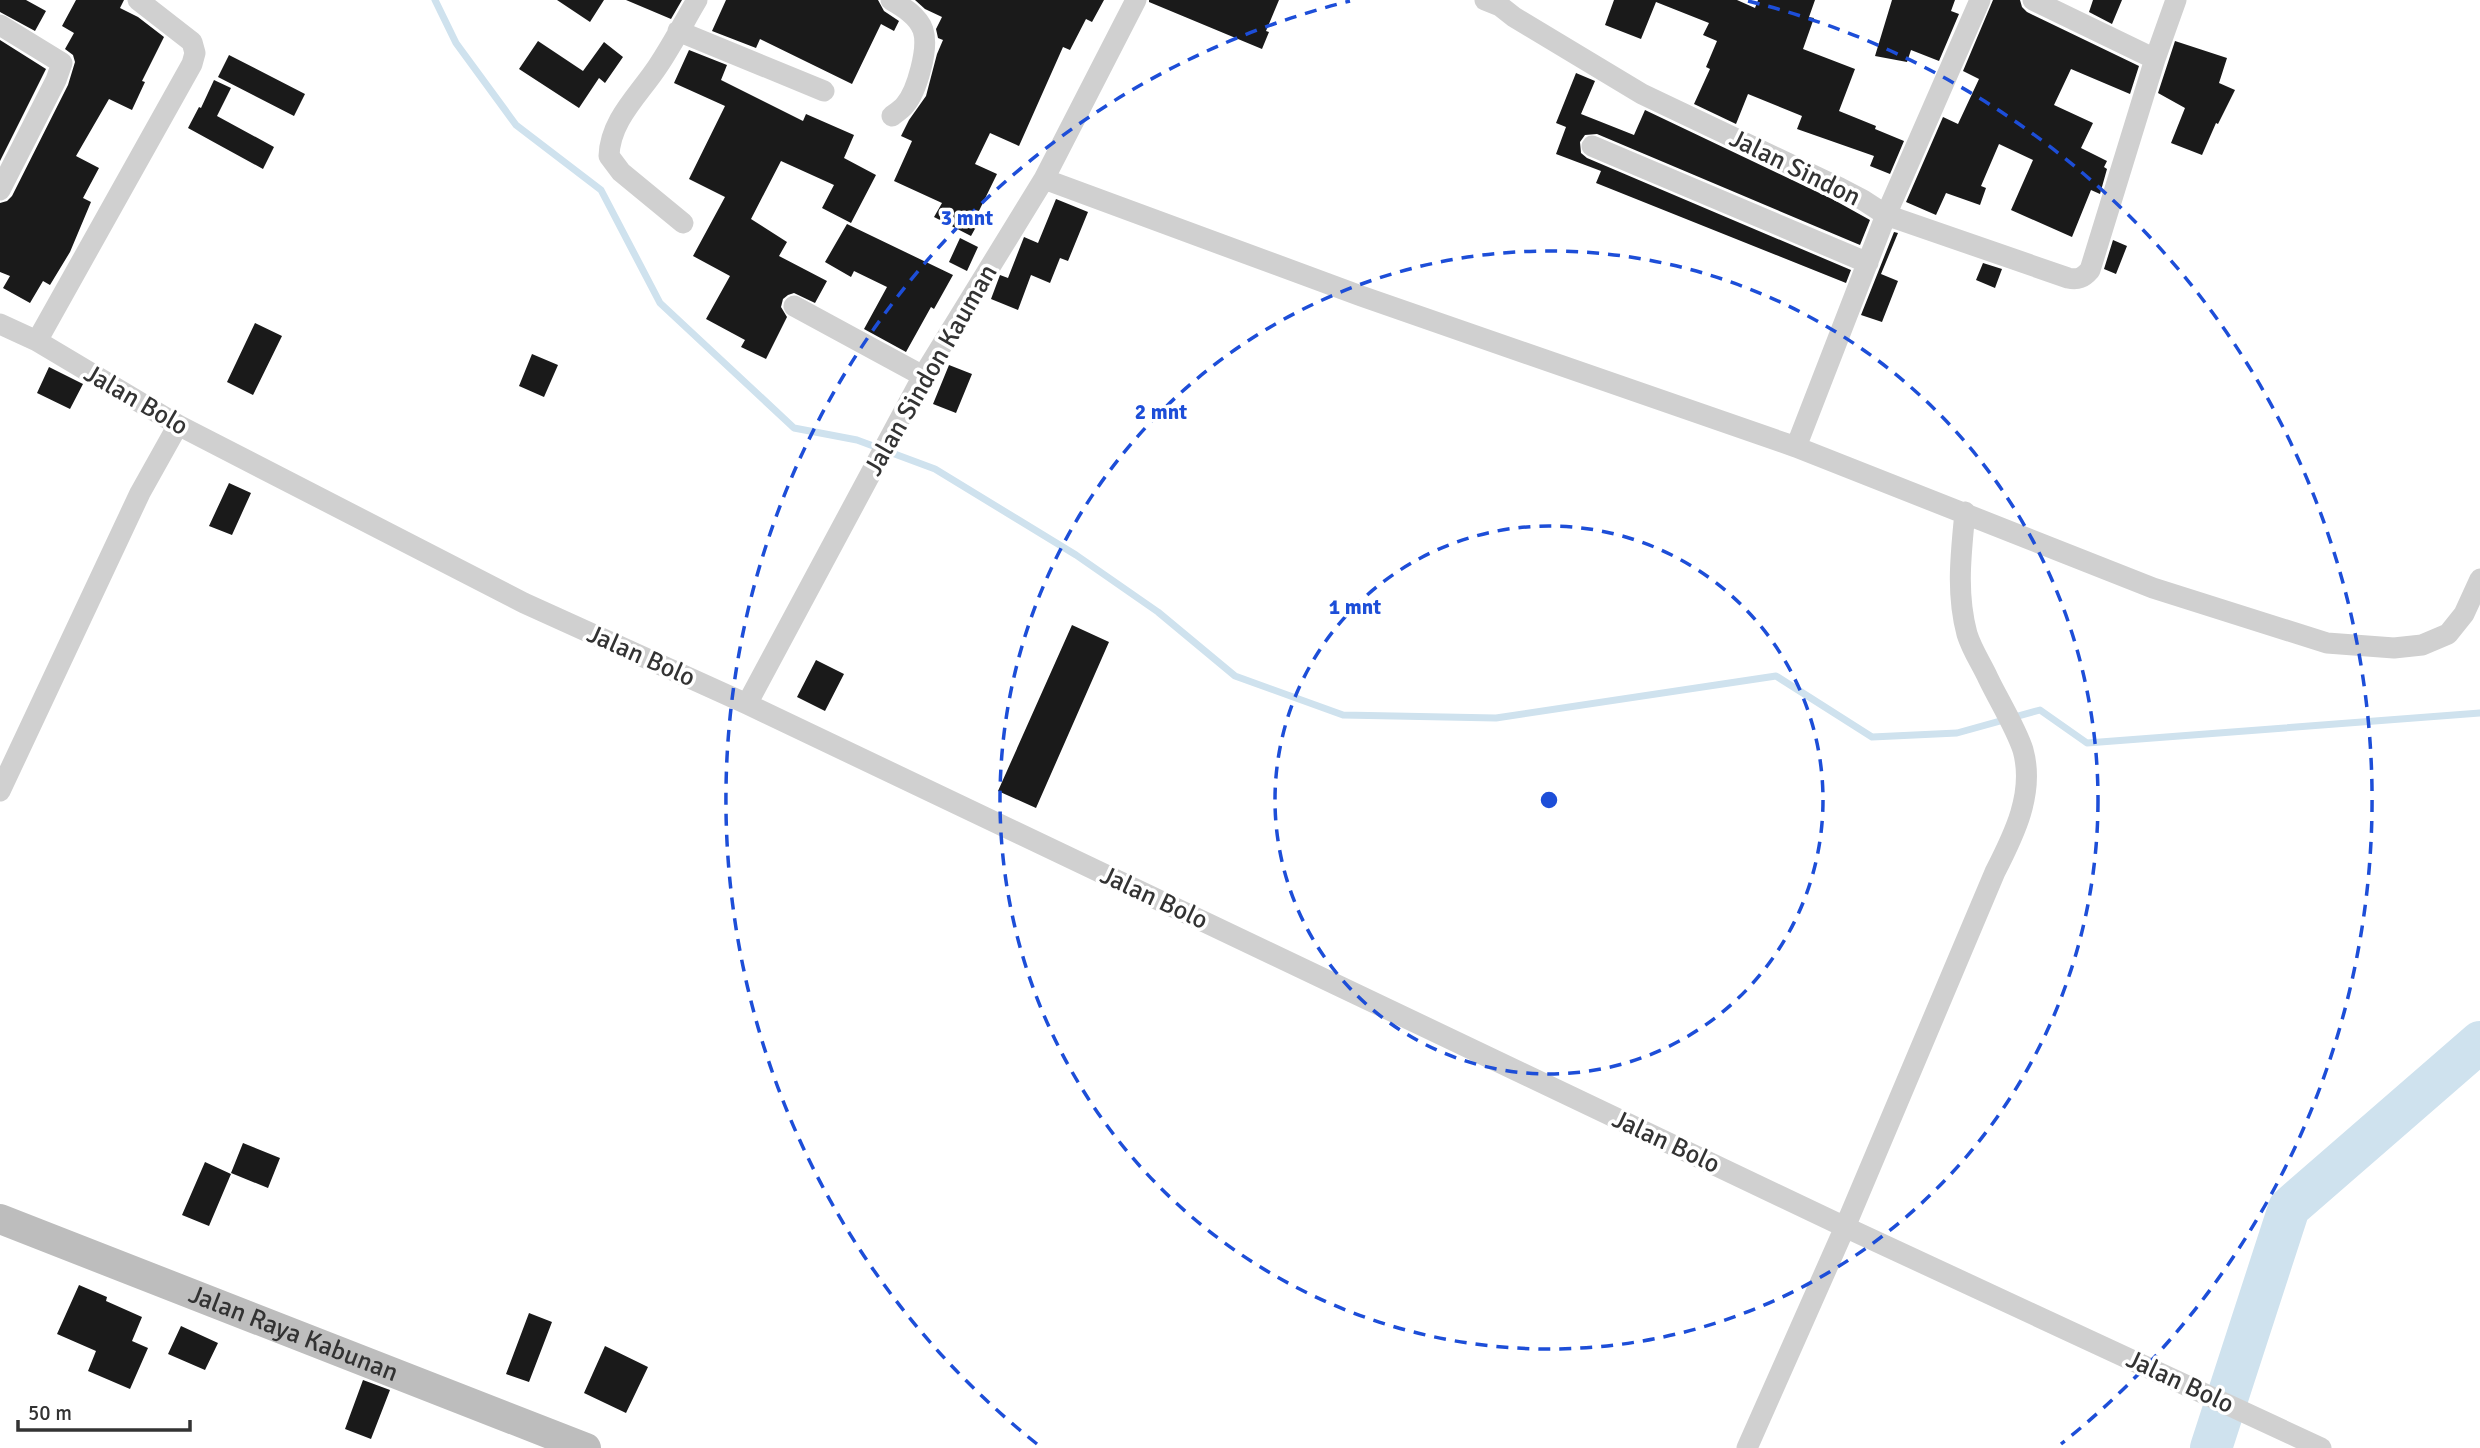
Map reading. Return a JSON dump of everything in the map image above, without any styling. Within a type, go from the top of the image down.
[{"type":"street","points":[[37,341],[192,64],[195,53],[192,42],[138,0]]},
{"type":"street","points":[[683,223],[621,172],[609,156],[610,140],[627,107],[658,65],[697,0]]},
{"type":"street","points":[[891,0],[913,14],[923,31],[923,60],[915,86],[906,104],[892,116]]},
{"type":"street","name":"Jalan Sindon Kauman","points":[[747,704],[923,376],[1044,179],[1136,0]]},
{"type":"street","name":"Jalan Sindon","points":[[1495,2],[1514,17],[1642,94],[1840,188],[1886,215],[1980,0]]},
{"type":"street","points":[[2033,0],[2155,59]]},
{"type":"street","points":[[1796,447],[1886,215],[2068,278],[2084,277],[2095,261],[2113,193],[2176,0]]},
{"type":"street","points":[[0,26],[62,63],[0,190]]},
{"type":"street","points":[[678,31],[824,91]]},
{"type":"street","points":[[1592,146],[1868,263]]},
{"type":"street","points":[[1044,179],[1361,296],[1796,447],[2153,587],[2327,643],[2393,648],[2422,645],[2448,634],[2464,614],[2480,579]]},
{"type":"street","points":[[794,306],[923,376]]},
{"type":"street","name":"Jalan Bolo","points":[[0,324],[37,341],[178,425],[524,603],[747,704],[1845,1227],[2321,1448]]},
{"type":"street","points":[[0,791],[141,493],[178,425]]},
{"type":"street","points":[[1747,1448],[1845,1227],[1995,872],[2014,835],[2022,809],[2025,777],[2023,749],[1973,651],[1960,596],[1959,570],[1965,512]]},
{"type":"street","name":"Jalan Raya Kabunan","points":[[0,1219],[586,1448]]},
{"type":"building","points":[[0,0],[26,0],[46,11],[35,31],[0,12]]},
{"type":"building","points":[[76,0],[124,0],[120,8],[138,17],[164,37],[142,81],[145,82],[132,110],[109,99],[76,156],[99,168],[83,198],[91,202],[70,252],[50,285],[43,281],[30,303],[3,288],[10,276],[0,272],[0,203],[12,196],[68,85],[75,62],[73,55],[65,49],[74,33],[62,26]]},
{"type":"building","points":[[557,0],[604,0],[590,22]]},
{"type":"building","points":[[626,0],[682,0],[671,19]]},
{"type":"building","points":[[726,0],[878,0],[884,11],[899,21],[894,31],[881,24],[852,84],[760,39],[756,48],[712,31]]},
{"type":"building","points":[[915,0],[1104,0],[1092,22],[1086,19],[1070,50],[1063,47],[1019,146],[990,133],[975,164],[997,174],[977,215],[981,218],[971,236],[934,217],[942,203],[894,181],[912,141],[901,136],[926,96],[943,40],[938,38],[936,29],[942,17],[925,9]]},
{"type":"building","points":[[1149,0],[1279,0],[1266,31],[1269,32],[1262,49]]},
{"type":"building","points":[[1614,0],[1737,0],[1755,8],[1758,0],[1815,0],[1809,17],[1814,18],[1803,49],[1855,69],[1839,111],[1904,141],[1890,174],[1870,166],[1874,156],[1797,129],[1802,116],[1748,94],[1736,124],[1694,104],[1710,69],[1706,67],[1717,41],[1703,35],[1709,23],[1656,2],[1641,39],[1605,25]]},
{"type":"building","points":[[1892,0],[1955,0],[1951,11],[1959,14],[1939,61],[1911,50],[1907,62],[1875,56]]},
{"type":"building","points":[[1993,0],[2020,0],[2027,12],[2139,66],[2130,94],[2071,69],[2054,105],[2093,123],[2081,148],[2107,161],[2100,194],[2091,190],[2072,237],[2011,210],[2033,160],[1999,144],[1981,186],[1986,188],[1980,205],[1946,193],[1936,215],[1906,202],[1943,117],[1958,124],[1979,79],[1963,71]]},
{"type":"building","points":[[2093,0],[2122,0],[2112,24],[2089,12]]},
{"type":"building","points":[[0,40],[46,69],[0,161]]},
{"type":"building","points":[[538,41],[583,71],[604,42],[623,57],[605,83],[599,78],[579,108],[519,69]]},
{"type":"building","points":[[2175,41],[2227,58],[2219,83],[2235,90],[2202,155],[2171,143],[2185,108],[2158,93]]},
{"type":"building","points":[[689,50],[727,65],[721,80],[803,121],[806,114],[854,135],[844,158],[876,175],[851,223],[822,208],[834,185],[781,161],[751,219],[787,242],[779,256],[827,281],[815,303],[794,293],[783,299],[781,307],[787,317],[766,359],[741,347],[745,340],[706,319],[730,276],[693,256],[725,197],[689,179],[725,106],[674,83]]},
{"type":"building","points":[[229,55],[305,94],[294,116],[218,77]]},
{"type":"building","points":[[1576,73],[1595,81],[1581,114],[1634,135],[1645,110],[1834,200],[1870,220],[1860,245],[1597,134],[1585,135],[1580,142],[1581,153],[1587,158],[1851,270],[1846,283],[1596,183],[1601,171],[1556,154],[1566,127],[1556,123]]},
{"type":"building","points":[[214,80],[231,88],[217,116],[274,147],[263,169],[188,128]]},
{"type":"building","points":[[1056,199],[1088,212],[1068,261],[1060,258],[1050,283],[1031,275],[1018,310],[991,299],[1000,275],[1008,278],[1024,237],[1038,243]]},
{"type":"building","points":[[847,224],[953,275],[934,309],[931,307],[906,352],[864,329],[887,287],[854,271],[851,277],[825,262]]},
{"type":"building","points":[[1894,232],[1898,233],[1881,274],[1898,281],[1882,322],[1861,315]]},
{"type":"building","points":[[960,238],[978,247],[967,271],[949,262]]},
{"type":"building","points":[[2113,240],[2127,246],[2116,274],[2104,269]]},
{"type":"building","points":[[1983,263],[2002,269],[1995,288],[1976,280]]},
{"type":"building","points":[[255,323],[282,336],[253,395],[227,382]]},
{"type":"building","points":[[532,354],[558,365],[544,397],[519,386]]},
{"type":"building","points":[[949,365],[972,374],[956,413],[933,404]]},
{"type":"building","points":[[49,367],[83,384],[70,409],[37,393]]},
{"type":"building","points":[[229,483],[251,493],[232,535],[209,526]]},
{"type":"building","points":[[1072,625],[1109,642],[1036,808],[998,791]]},
{"type":"building","points":[[816,660],[844,674],[825,711],[797,697]]},
{"type":"building","points":[[243,1143],[280,1158],[268,1188],[231,1173]]},
{"type":"building","points":[[205,1162],[231,1174],[209,1226],[182,1215]]},
{"type":"building","points":[[79,1285],[142,1317],[132,1341],[148,1348],[130,1389],[88,1371],[96,1351],[57,1334]]},
{"type":"building","points":[[529,1313],[552,1322],[529,1382],[506,1374]]},
{"type":"building","points":[[181,1326],[218,1343],[205,1370],[168,1354]]},
{"type":"building","points":[[605,1346],[648,1367],[626,1413],[584,1393]]},
{"type":"building","points":[[363,1380],[390,1390],[371,1439],[345,1429]]},
{"type":"waterway","points":[[435,0],[456,43],[516,125],[601,190],[660,303],[794,428],[857,440],[935,469],[1076,555],[1158,612],[1235,676],[1343,715],[1496,718],[1776,676],[1872,737],[1957,733],[2040,710],[2087,743],[2480,713]]},
{"type":"waterway","points":[[2211,1448],[2289,1208],[2480,1042]]}]
